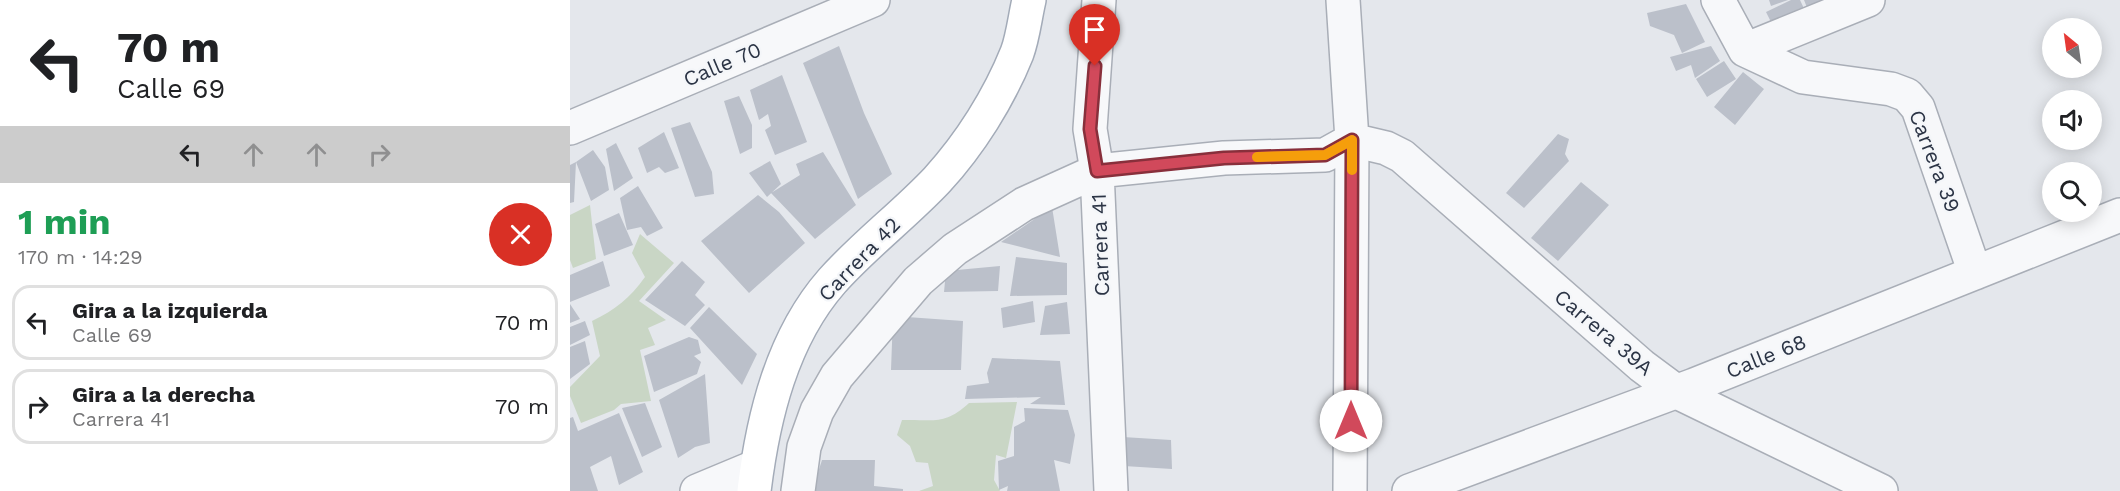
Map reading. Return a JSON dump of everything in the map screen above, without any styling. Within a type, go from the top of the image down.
[{"type":"main road","name":"Carrera 42","points":[[755,478],[766,417],[779,373],[805,320],[832,281],[938,179],[984,118],[1017,52],[1029,0]]},
{"type":"street","name":"Calle 70","points":[[570,128],[873,0]]},
{"type":"street","name":"Carrera 41","points":[[1099,0],[1090,129],[1097,171],[1111,491]]},
{"type":"street","points":[[1343,0],[1352,140],[1350,491]]},
{"type":"street","points":[[1718,0],[1745,50],[1868,0]]},
{"type":"street","name":"Carrera 39","points":[[1745,50],[1803,77],[1891,88],[1907,96],[1918,108],[1975,273]]},
{"type":"street","points":[[798,491],[804,447],[817,411],[837,376],[918,281],[955,249],[1024,204],[1097,171],[1224,158],[1325,155],[1352,140]]},
{"type":"street","name":"Carrera 39A","points":[[1352,140],[1386,148],[1402,156],[1642,366],[1677,392],[1881,491]]},
{"type":"street","name":"Calle 68","points":[[1408,491],[1677,392],[2120,214]]},
{"type":"street","points":[[697,491],[755,478]]},
{"type":"green space","points":[[590,205],[596,259],[573,268],[570,260],[570,215]]},
{"type":"green space","points":[[640,234],[674,263],[639,301],[666,320],[648,328],[655,345],[640,350],[651,401],[621,404],[614,410],[581,423],[570,396],[570,387],[600,356],[592,321],[622,303],[645,277],[632,253]]},
{"type":"green space","points":[[1017,402],[1006,458],[996,455],[994,480],[1000,491],[919,491],[933,486],[928,463],[916,462],[910,446],[897,435],[902,420],[938,420],[952,415],[969,403]]},
{"type":"building","points":[[1769,0],[1788,0],[1771,6]]},
{"type":"building","points":[[1791,0],[1800,0],[1807,15],[1775,30],[1766,12]]},
{"type":"building","points":[[1804,0],[1838,0],[1810,15]]},
{"type":"building","points":[[1686,4],[1705,42],[1682,53],[1674,35],[1650,26],[1647,13]]},
{"type":"building","points":[[839,46],[864,113],[892,174],[858,199],[803,63]]},
{"type":"building","points":[[1711,46],[1720,61],[1695,78],[1691,65],[1676,71],[1670,57]]},
{"type":"building","points":[[1724,61],[1736,79],[1707,97],[1696,79]]},
{"type":"building","points":[[1743,72],[1764,89],[1735,125],[1714,107]]},
{"type":"building","points":[[782,75],[807,142],[775,155],[765,130],[771,126],[768,114],[759,120],[750,90]]},
{"type":"building","points":[[739,96],[752,125],[752,148],[740,154],[724,101]]},
{"type":"building","points":[[690,122],[712,172],[714,194],[695,197],[671,128]]},
{"type":"building","points":[[664,132],[679,168],[665,173],[659,167],[647,173],[638,148]]},
{"type":"building","points":[[1558,134],[1569,139],[1565,154],[1569,161],[1524,208],[1506,193]]},
{"type":"building","points":[[616,143],[633,178],[614,191],[606,149]]},
{"type":"building","points":[[593,150],[605,167],[609,190],[591,201],[576,162]]},
{"type":"building","points":[[823,152],[856,205],[815,239],[771,193],[800,175],[796,164]]},
{"type":"building","points":[[770,161],[781,184],[767,197],[749,173]]},
{"type":"building","points":[[576,162],[574,202],[570,203],[570,165]]},
{"type":"building","points":[[1581,182],[1609,205],[1558,261],[1531,238]]},
{"type":"building","points":[[638,186],[663,228],[647,236],[641,227],[627,230],[620,198]]},
{"type":"building","points":[[758,195],[779,212],[805,243],[749,293],[701,241]]},
{"type":"building","points":[[1052,207],[1060,257],[1001,242]]},
{"type":"building","points":[[619,213],[633,245],[604,256],[595,224]]},
{"type":"building","points":[[1016,257],[1067,263],[1067,295],[1010,296]]},
{"type":"building","points":[[603,261],[610,286],[570,302],[570,275]]},
{"type":"building","points":[[682,261],[705,282],[695,295],[705,305],[685,326],[645,300]]},
{"type":"building","points":[[1000,266],[998,291],[944,292],[946,271]]},
{"type":"building","points":[[1033,301],[1035,322],[1003,328],[1001,308]]},
{"type":"building","points":[[1067,302],[1070,334],[1040,335],[1045,306]]},
{"type":"building","points":[[570,304],[580,319],[570,323]]},
{"type":"building","points":[[709,307],[757,354],[742,385],[690,328]]},
{"type":"building","points":[[893,316],[963,321],[961,370],[891,370]]},
{"type":"building","points":[[585,321],[590,335],[570,345],[570,327]]},
{"type":"building","points":[[689,337],[698,340],[701,353],[694,356],[701,362],[697,374],[654,392],[644,356]]},
{"type":"building","points":[[585,341],[590,364],[570,379],[570,347]]},
{"type":"building","points":[[992,358],[1060,361],[1065,405],[1030,404],[1041,397],[965,399],[967,386],[989,383],[987,373]]},
{"type":"building","points":[[705,374],[710,443],[695,447],[678,458],[659,400]]},
{"type":"building","points":[[645,403],[662,447],[642,457],[622,408]]},
{"type":"building","points":[[1024,408],[1068,410],[1075,435],[1070,464],[1054,460],[1060,491],[1007,491],[1008,486],[999,490],[998,461],[1014,456],[1014,427],[1025,421]]},
{"type":"building","points":[[619,413],[643,472],[619,485],[611,456],[590,467],[598,491],[570,491],[570,418],[573,417],[578,431]]},
{"type":"building","points":[[1123,437],[1171,440],[1172,469],[1124,466]]},
{"type":"building","points":[[822,460],[875,460],[874,486],[903,489],[903,491],[812,491]]},
{"type":"slow traffic","points":[[1257,157],[1325,155],[1352,140],[1352,170]]},
{"type":"route","points":[[1095,66],[1090,129],[1097,171],[1224,158],[1325,155],[1352,140],[1351,421]]}]
